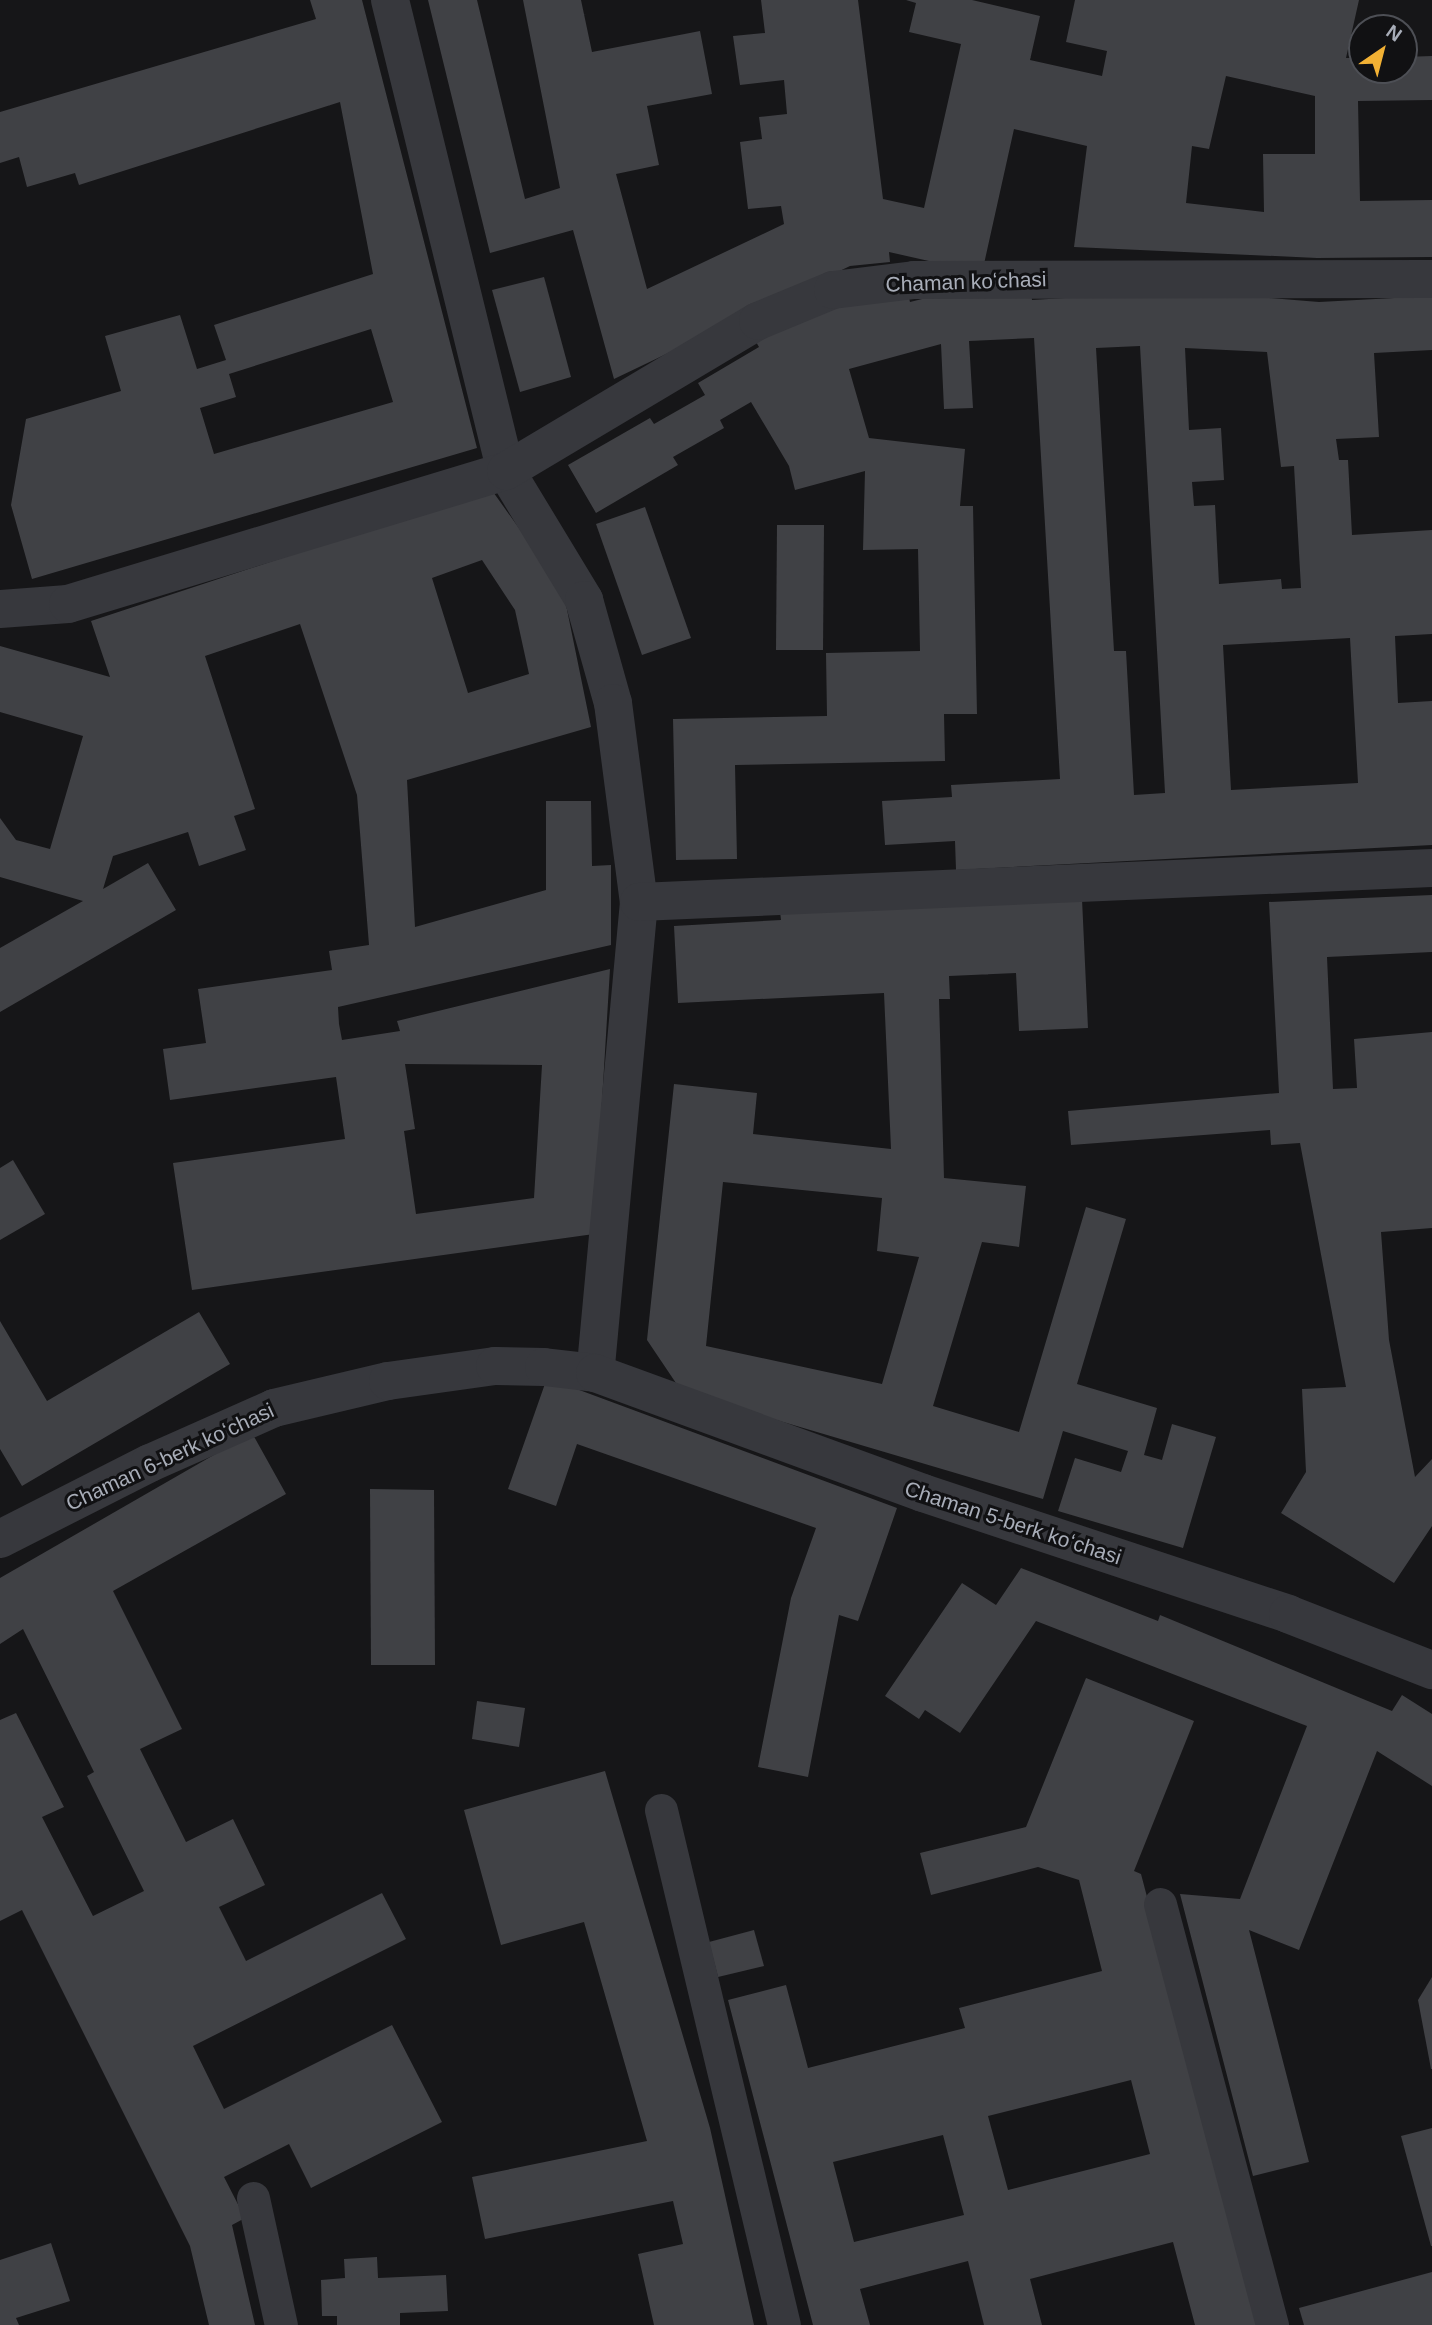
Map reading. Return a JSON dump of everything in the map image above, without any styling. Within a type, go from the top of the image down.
[{"type":"street","points":[[390,0],[506,471],[584,600],[612,703],[639,902],[595,1373]]},
{"type":"street","name":"Chaman koʻchasi","points":[[0,609],[68,604],[506,471],[758,321],[833,289],[914,280],[1432,279]]},
{"type":"street","points":[[639,902],[1432,868]]},
{"type":"street","name":"Chaman 6-berk koʻchasi","points":[[3,1530],[274,1408],[388,1381],[495,1366],[595,1373]]},
{"type":"street","name":"Chaman 5-berk koʻchasi","points":[[595,1373],[923,1493],[1288,1614],[1432,1670]]},
{"type":"lane","points":[[661,1810],[784,2325]]},
{"type":"lane","points":[[1160,1904],[1272,2325]]},
{"type":"lane","points":[[253,2197],[281,2325]]},
{"type":"building","points":[[310,0],[362,0],[477,448],[32,579],[11,505],[26,419],[121,391],[105,336],[180,315],[197,369],[226,360],[214,325],[373,274],[340,102],[79,185],[75,173],[27,187],[19,157],[0,163],[0,112],[316,19]],"holes":[[[371,329],[393,402],[214,454],[200,408],[236,397],[229,374]]]},
{"type":"building","points":[[428,0],[477,0],[525,199],[560,188],[523,0],[581,0],[592,52],[700,31],[712,94],[647,106],[659,165],[616,174],[647,289],[784,224],[781,206],[748,209],[740,142],[762,139],[759,117],[787,114],[784,80],[740,85],[733,36],[765,33],[761,0],[858,0],[883,199],[924,208],[961,44],[909,32],[916,3],[906,0],[972,0],[1040,16],[1030,60],[1102,76],[1107,51],[1066,42],[1075,0],[1359,0],[1356,14],[1348,14],[1348,84],[1418,84],[1418,56],[1432,56],[1432,100],[1358,101],[1360,201],[1432,200],[1432,257],[1317,258],[1074,247],[1087,146],[1014,129],[982,273],[889,252],[890,262],[850,266],[614,379],[573,230],[490,253]],"holes":[[[1226,76],[1315,96],[1315,154],[1263,154],[1264,212],[1186,203],[1192,146],[1209,149]]]},
{"type":"building","points":[[544,277],[571,377],[520,392],[492,290]]},
{"type":"building","points":[[906,286],[910,302],[938,295],[1031,290],[1032,300],[1182,291],[1319,302],[1432,296],[1432,350],[1374,353],[1379,437],[1336,439],[1339,460],[1348,460],[1352,535],[1432,530],[1432,634],[1395,636],[1398,703],[1432,701],[1432,845],[956,870],[955,841],[885,845],[882,801],[952,797],[951,785],[1060,779],[1034,338],[969,341],[973,408],[944,409],[941,344],[849,369],[869,438],[965,449],[960,506],[973,506],[977,714],[944,714],[945,761],[735,765],[737,859],[676,860],[673,719],[827,716],[826,653],[920,651],[918,549],[863,550],[865,471],[795,490],[789,466],[751,402],[720,420],[724,428],[673,457],[678,465],[596,513],[568,465],[650,418],[654,424],[705,395],[698,383],[759,347],[752,335]],"holes":[[[1140,346],[1165,793],[1134,795],[1126,651],[1114,651],[1096,348]],[[1185,348],[1267,352],[1281,467],[1294,466],[1301,588],[1282,589],[1281,579],[1219,584],[1215,505],[1194,506],[1192,482],[1224,480],[1221,428],[1189,430]],[[1350,638],[1358,783],[1231,790],[1223,645]]]},
{"type":"building","points":[[491,489],[563,590],[591,727],[407,780],[415,927],[546,890],[546,801],[591,801],[592,866],[611,865],[611,945],[338,1007],[339,1024],[342,1040],[400,1031],[397,1021],[610,969],[594,1234],[192,1290],[173,1163],[345,1139],[336,1077],[170,1100],[163,1049],[206,1043],[198,989],[332,970],[329,951],[369,945],[357,795],[300,624],[205,656],[255,809],[234,816],[246,850],[199,866],[188,832],[113,856],[103,889],[148,863],[176,910],[0,1012],[0,948],[83,901],[0,877],[0,818],[16,840],[50,849],[83,736],[0,712],[0,646],[110,677],[91,621]],"holes":[[[482,560],[515,610],[529,674],[468,693],[432,578]],[[405,1064],[542,1065],[534,1198],[416,1214],[404,1131],[415,1129]]]},
{"type":"building","points":[[645,507],[691,638],[642,655],[596,524]]},
{"type":"building","points":[[777,525],[824,525],[823,650],[776,650]]},
{"type":"building","points":[[1432,895],[1432,952],[1327,957],[1333,1089],[1357,1088],[1354,1039],[1432,1032],[1432,1228],[1381,1232],[1389,1340],[1415,1477],[1432,1459],[1432,1526],[1394,1583],[1281,1513],[1306,1472],[1302,1389],[1346,1387],[1300,1143],[1271,1145],[1270,1130],[1071,1145],[1068,1111],[1279,1093],[1269,902]]},
{"type":"building","points":[[1082,899],[1088,1028],[1019,1031],[1016,973],[949,976],[950,999],[939,999],[944,1178],[1026,1186],[1019,1247],[982,1242],[933,1406],[1019,1432],[1086,1207],[1126,1219],[1077,1384],[1157,1408],[1144,1455],[1162,1460],[1172,1424],[1216,1437],[1183,1548],[1058,1511],[1075,1458],[1121,1472],[1128,1451],[1063,1431],[1043,1499],[682,1392],[647,1340],[674,1084],[757,1093],[753,1134],[891,1149],[884,993],[678,1003],[674,926],[781,920],[780,911]],"holes":[[[723,1182],[882,1198],[877,1251],[919,1257],[882,1384],[706,1346]]]},
{"type":"building","points":[[13,1160],[45,1214],[0,1240],[0,1168]]},
{"type":"building","points":[[199,1312],[230,1364],[22,1486],[0,1449],[0,1321],[47,1401]]},
{"type":"building","points":[[547,1378],[897,1508],[858,1621],[839,1615],[808,1777],[758,1767],[791,1598],[816,1528],[577,1444],[556,1506],[508,1489]]},
{"type":"building","points":[[252,1433],[286,1494],[113,1591],[182,1729],[140,1749],[186,1842],[233,1819],[265,1885],[219,1907],[246,1961],[382,1893],[406,1939],[193,2046],[224,2109],[392,2025],[442,2122],[311,2188],[289,2144],[224,2177],[245,2218],[232,2225],[255,2325],[209,2325],[190,2246],[22,1910],[0,1921],[0,1720],[16,1713],[64,1807],[42,1817],[93,1916],[144,1891],[87,1776],[94,1772],[23,1629],[0,1644],[0,1578]]},
{"type":"building","points":[[370,1489],[434,1490],[435,1665],[371,1665]]},
{"type":"building","points":[[1021,1568],[1158,1621],[1160,1615],[1392,1711],[1402,1695],[1432,1714],[1432,1786],[1377,1751],[1299,1950],[1249,1930],[1309,2162],[1253,2176],[1180,1894],[1240,1899],[1307,1726],[1036,1621],[960,1733],[925,1710],[919,1719],[885,1696],[962,1583],[996,1605]]},
{"type":"building","points":[[1086,1678],[1194,1721],[1134,1871],[1141,1874],[1260,2325],[1195,2325],[1173,2242],[1030,2279],[1042,2325],[984,2325],[968,2261],[860,2289],[870,2325],[813,2325],[728,2000],[786,1985],[808,2068],[965,2028],[959,2008],[1102,1971],[1079,1880],[1038,1867],[931,1895],[920,1853],[1026,1827]],"holes":[[[1131,2080],[1150,2154],[1008,2190],[988,2116]],[[943,2135],[964,2215],[854,2242],[833,2162]]]},
{"type":"building","points":[[477,1701],[525,1708],[519,1747],[472,1739]]},
{"type":"building","points":[[605,1771],[710,2128],[754,2325],[654,2325],[638,2254],[683,2244],[673,2201],[485,2239],[472,2177],[647,2141],[584,1922],[501,1945],[464,1810]]},
{"type":"building","points":[[754,1930],[764,1966],[718,1977],[709,1942]]},
{"type":"building","points":[[1432,1977],[1432,2069],[1431,2069],[1418,2000]]},
{"type":"building","points":[[1432,2128],[1432,2246],[1431,2246],[1401,2136]]},
{"type":"building","points":[[51,2243],[70,2301],[16,2318],[19,2325],[0,2325],[0,2260]]},
{"type":"building","points":[[377,2257],[378,2278],[446,2275],[448,2311],[400,2313],[400,2325],[337,2325],[337,2316],[322,2316],[321,2280],[345,2278],[344,2259]]},
{"type":"building","points":[[1432,2272],[1432,2325],[1304,2325],[1299,2308]]}]
